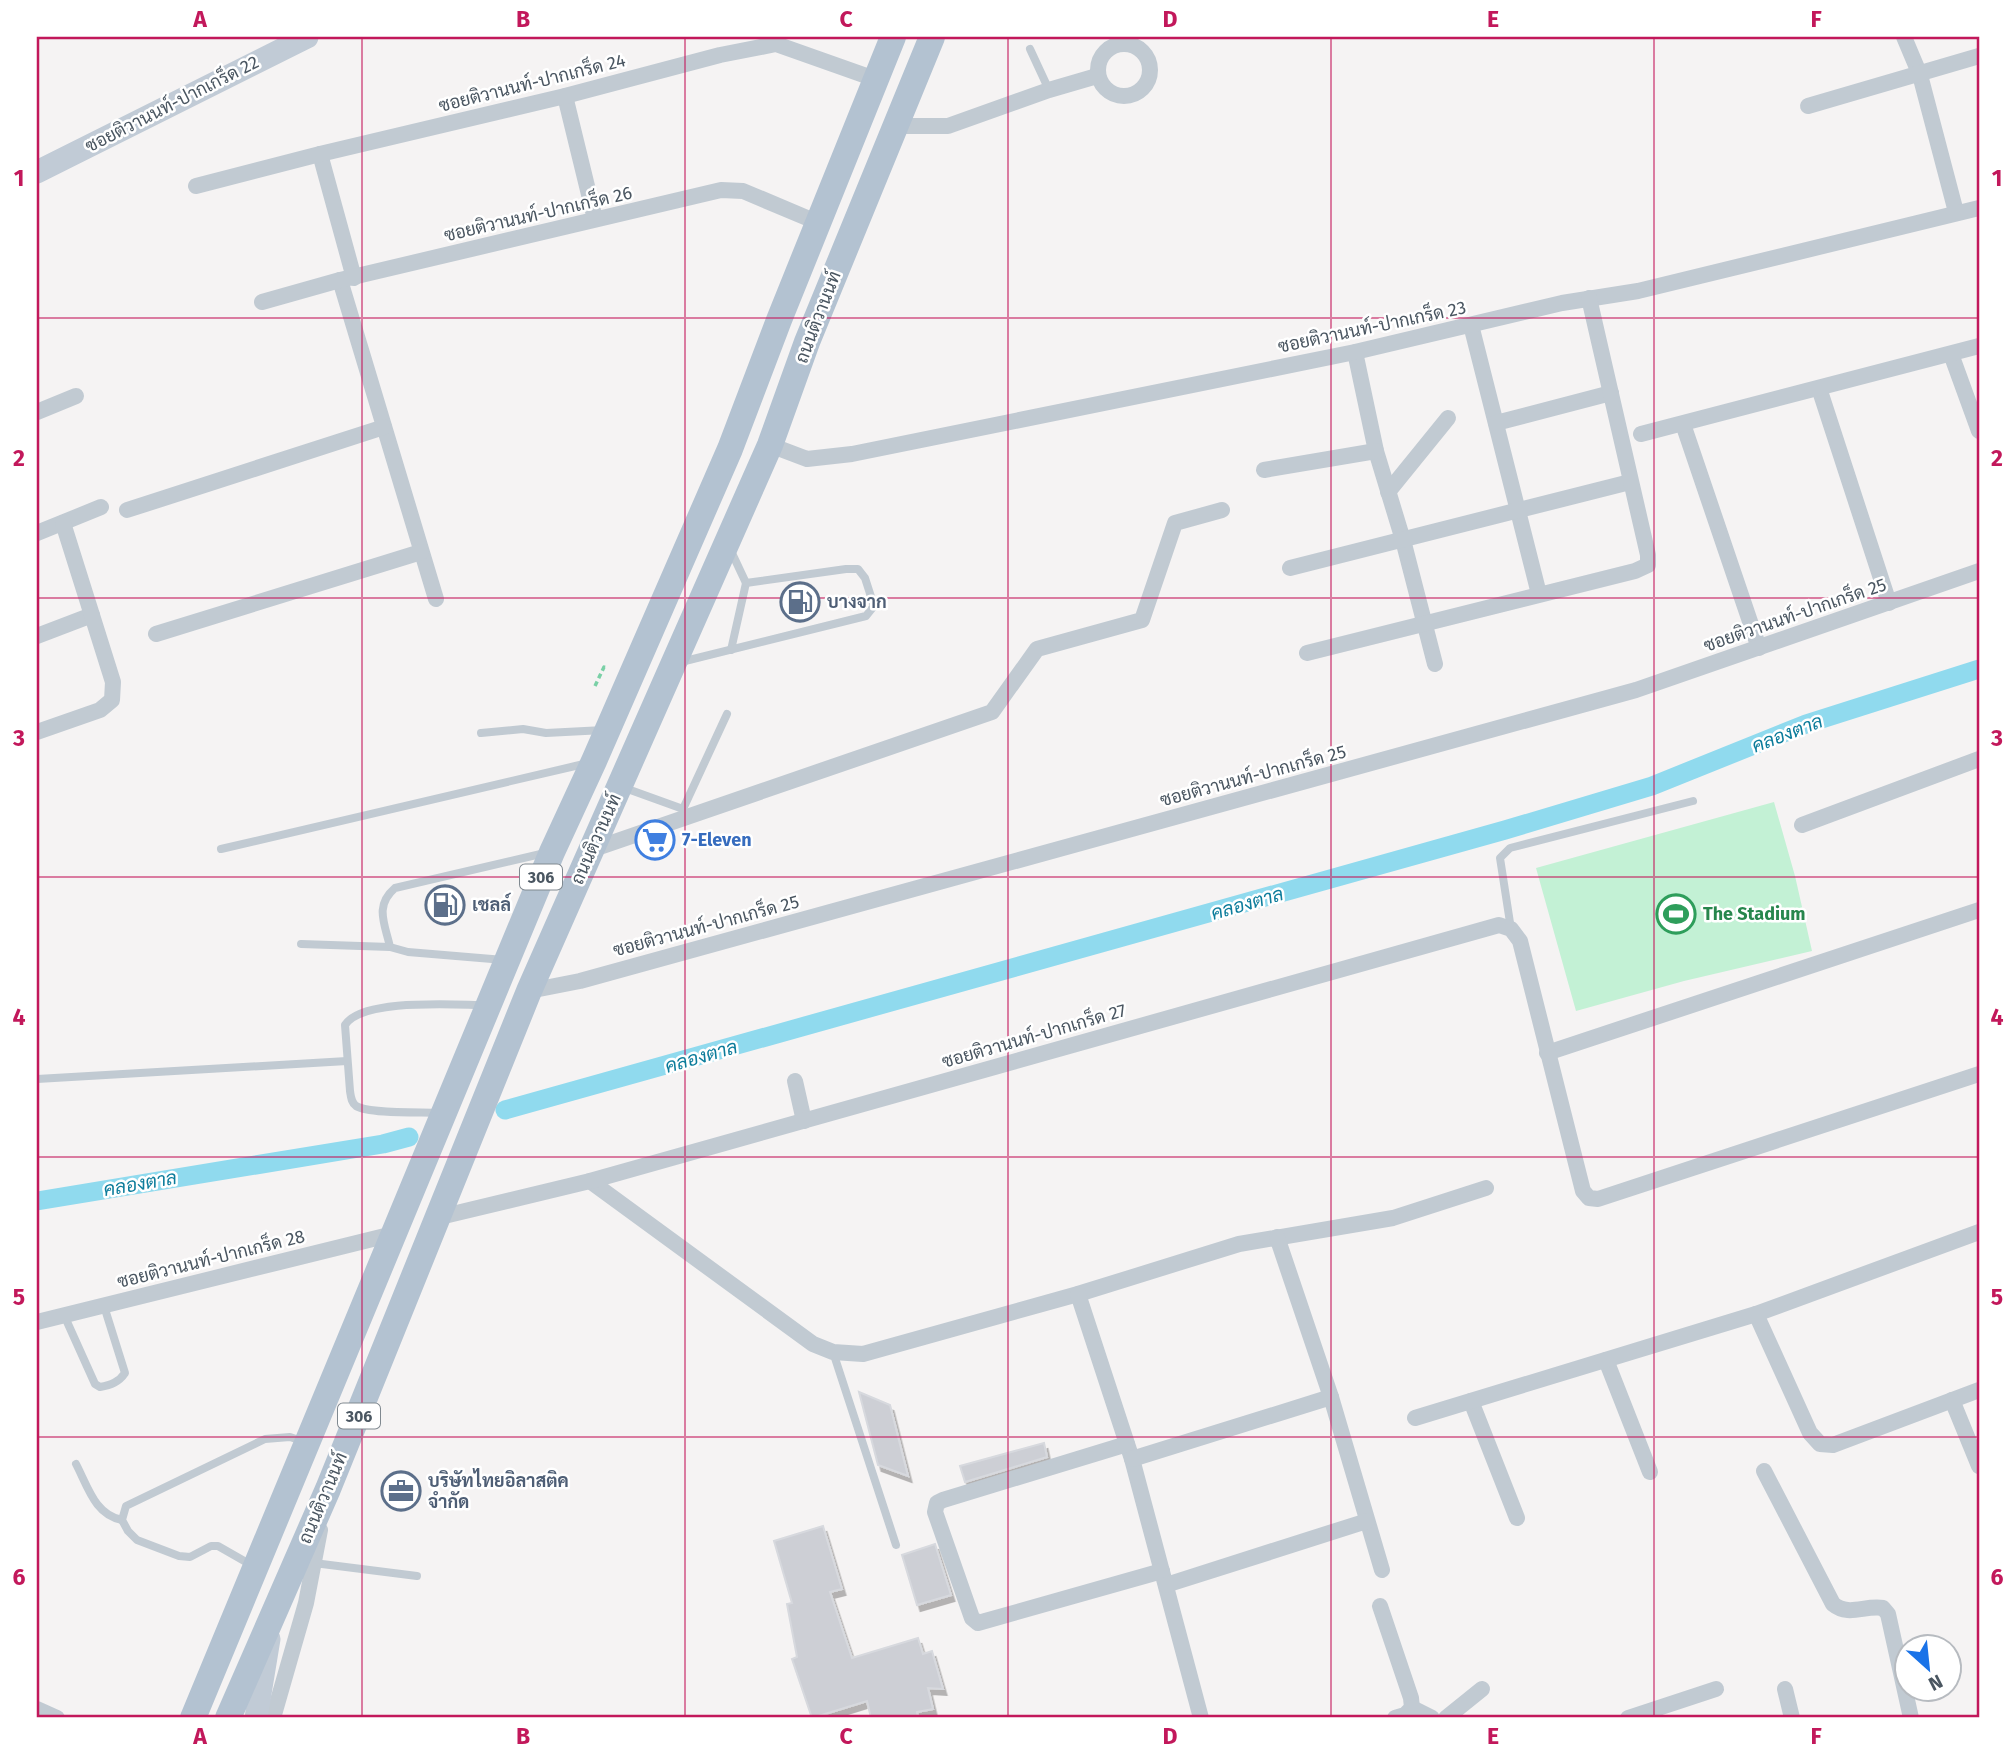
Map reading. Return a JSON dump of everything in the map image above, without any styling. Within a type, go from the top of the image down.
[{"type":"main road","name":"ถนนติวานนท์","points":[[193,1718],[506,960],[730,449],[893,37]]},
{"type":"main road","name":"ถนนติวานนท์","points":[[228,1718],[328,1489],[529,991],[770,445],[807,342],[932,37]]},
{"type":"street","name":"ซอยติวานนท์-ปากเกร็ด 22","points":[[37,172],[307,37]]},
{"type":"street","points":[[1904,37],[1920,75],[1956,212]]},
{"type":"street","name":"ซอยติวานนท์-ปากเกร็ด 24","points":[[196,186],[320,153],[565,96],[720,55],[776,44],[875,79]]},
{"type":"street","points":[[1808,106],[1979,56]]},
{"type":"street","points":[[895,126],[948,126],[1097,76]]},
{"type":"street","points":[[565,96],[595,219]]},
{"type":"street","points":[[320,153],[347,279],[384,427],[436,599]]},
{"type":"street","name":"ซอยติวานนท์-ปากเกร็ด 26","points":[[262,302],[347,279],[721,190],[743,191],[819,223]]},
{"type":"street","name":"ซอยติวานนท์-ปากเกร็ด 23","points":[[770,445],[807,459],[852,454],[1355,352],[1562,303],[1638,291],[1979,208]]},
{"type":"street","points":[[1307,653],[1635,571],[1648,565],[1648,555],[1589,298]]},
{"type":"street","points":[[1471,325],[1539,594]]},
{"type":"street","points":[[1641,434],[1979,346]]},
{"type":"street","points":[[1355,352],[1376,451],[1435,663]]},
{"type":"street","points":[[1951,354],[1979,431]]},
{"type":"street","points":[[1819,388],[1889,603]]},
{"type":"street","points":[[1496,423],[1611,393]]},
{"type":"street","points":[[37,412],[76,397]]},
{"type":"street","points":[[1388,492],[1448,418]]},
{"type":"street","points":[[1683,424],[1759,648]]},
{"type":"street","points":[[127,510],[384,427]]},
{"type":"street","points":[[1264,470],[1376,451]]},
{"type":"street","points":[[1290,568],[1630,482]]},
{"type":"street","points":[[37,533],[101,507]]},
{"type":"street","points":[[591,850],[992,712],[1037,649],[1142,620],[1175,523],[1222,510]]},
{"type":"street","points":[[37,733],[100,710],[112,700],[113,682],[63,523]]},
{"type":"street","points":[[156,634],[421,552]]},
{"type":"street","name":"ซอยติวานนท์-ปากเกร็ด 25","points":[[529,991],[580,981],[1636,690],[1979,572]]},
{"type":"street","points":[[37,636],[92,615]]},
{"type":"street","points":[[1802,825],[1979,758]]},
{"type":"street","points":[[1547,1053],[1979,910]]},
{"type":"street","name":"ซอยติวานนท์-ปากเกร็ด 27","points":[[440,1217],[590,1181],[1499,925],[1511,929]]},
{"type":"street","points":[[1511,929],[1520,940],[1583,1191],[1589,1198],[1598,1199],[1979,1074]]},
{"type":"street","points":[[795,1081],[804,1121]]},
{"type":"street","points":[[590,1181],[813,1344],[833,1352],[863,1354],[1079,1294],[1239,1244],[1393,1218],[1486,1188]]},
{"type":"street","points":[[1415,1418],[1756,1314],[1979,1231]]},
{"type":"street","name":"ซอยติวานนท์-ปากเกร็ด 28","points":[[37,1322],[393,1234]]},
{"type":"street","points":[[1277,1237],[1331,1397],[1382,1570]]},
{"type":"street","points":[[1079,1294],[1130,1452],[1201,1718]]},
{"type":"street","points":[[1756,1314],[1810,1433],[1820,1444],[1833,1445],[1979,1390]]},
{"type":"street","points":[[1606,1360],[1650,1472]]},
{"type":"street","points":[[1331,1397],[943,1500],[937,1503],[935,1512],[972,1618],[978,1623],[1164,1578],[1367,1521]]},
{"type":"street","points":[[1952,1400],[1979,1466]]},
{"type":"street","points":[[1471,1401],[1517,1518]]},
{"type":"street","points":[[1764,1471],[1833,1604],[1850,1612],[1883,1608],[1888,1614],[1911,1718]]},
{"type":"street","points":[[273,1718],[306,1602],[328,1489]]},
{"type":"street","points":[[1380,1606],[1412,1708]]},
{"type":"street","points":[[256,1718],[273,1612]]},
{"type":"street","points":[[1446,1718],[1482,1689]]},
{"type":"street","points":[[1628,1718],[1716,1689]]},
{"type":"street","points":[[1785,1689],[1793,1718]]},
{"type":"street","points":[[1395,1718],[1405,1715],[1412,1708]]},
{"type":"street","points":[[1412,1708],[1432,1718]]},
{"type":"street","points":[[37,1709],[57,1718]]},
{"type":"lane","points":[[1030,49],[1049,90]]},
{"type":"lane","points":[[727,541],[746,583],[731,650]]},
{"type":"lane","points":[[672,664],[866,616],[874,606],[865,578],[858,569],[746,583]]},
{"type":"lane","points":[[619,786],[683,809],[727,715]]},
{"type":"lane","points":[[481,733],[523,729],[546,733],[606,730]]},
{"type":"lane","points":[[221,849],[594,761]]},
{"type":"lane","points":[[1511,929],[1500,858],[1510,848],[1693,801]]},
{"type":"lane","points":[[390,947],[381,909],[387,895],[395,888],[552,852]]},
{"type":"lane","points":[[301,944],[390,947],[408,952],[506,960]]},
{"type":"lane","points":[[442,1113],[392,1112],[358,1107],[351,1100],[345,1025],[349,1019],[373,1009],[488,1004]]},
{"type":"lane","points":[[37,1079],[347,1061]]},
{"type":"lane","points":[[64,1315],[95,1384],[100,1387],[108,1386],[121,1379],[125,1373],[104,1305]]},
{"type":"lane","points":[[833,1352],[896,1545]]},
{"type":"lane","points":[[256,1567],[218,1546],[211,1546],[190,1557],[179,1556],[137,1540],[122,1520],[126,1506],[265,1439],[290,1437],[308,1443]]},
{"type":"lane","points":[[76,1464],[99,1507],[108,1517],[122,1520]]},
{"type":"lane","points":[[314,1563],[417,1576]]},
{"type":"path","points":[[595,686],[604,667],[608,669],[603,680]]},
{"type":"green space","name":"The Stadium","points":[[1774,802],[1812,951],[1684,981],[1576,1011],[1536,868]]},
{"type":"building","points":[[859,1392],[890,1405],[908,1476],[878,1465]]},
{"type":"building","points":[[1044,1443],[1047,1457],[965,1482],[960,1466]]},
{"type":"building","points":[[823,1526],[842,1589],[830,1592],[852,1658],[918,1638],[923,1654],[932,1651],[943,1689],[928,1688],[933,1709],[917,1712],[918,1718],[871,1718],[867,1701],[812,1718],[792,1659],[797,1657],[787,1604],[792,1603],[774,1541]]},
{"type":"building","points":[[935,1544],[951,1595],[917,1605],[902,1555]]},
{"type":"waterway","name":"คลองตาล","points":[[505,1110],[1505,830],[1652,786],[1806,724],[1979,669]]},
{"type":"waterway","name":"คลองตาล","points":[[37,1201],[383,1144],[409,1137]]},
{"type":"place","name":"บางจาก","points":[[800,602]]},
{"type":"place","name":"7-Eleven","points":[[655,840]]},
{"type":"place","name":"เชลล์","points":[[445,905]]},
{"type":"place","name":"The Stadium","points":[[1676,914]]},
{"type":"place","name":"บริษัทไทยอิลาสติค จำกัด","points":[[401,1491]]}]
